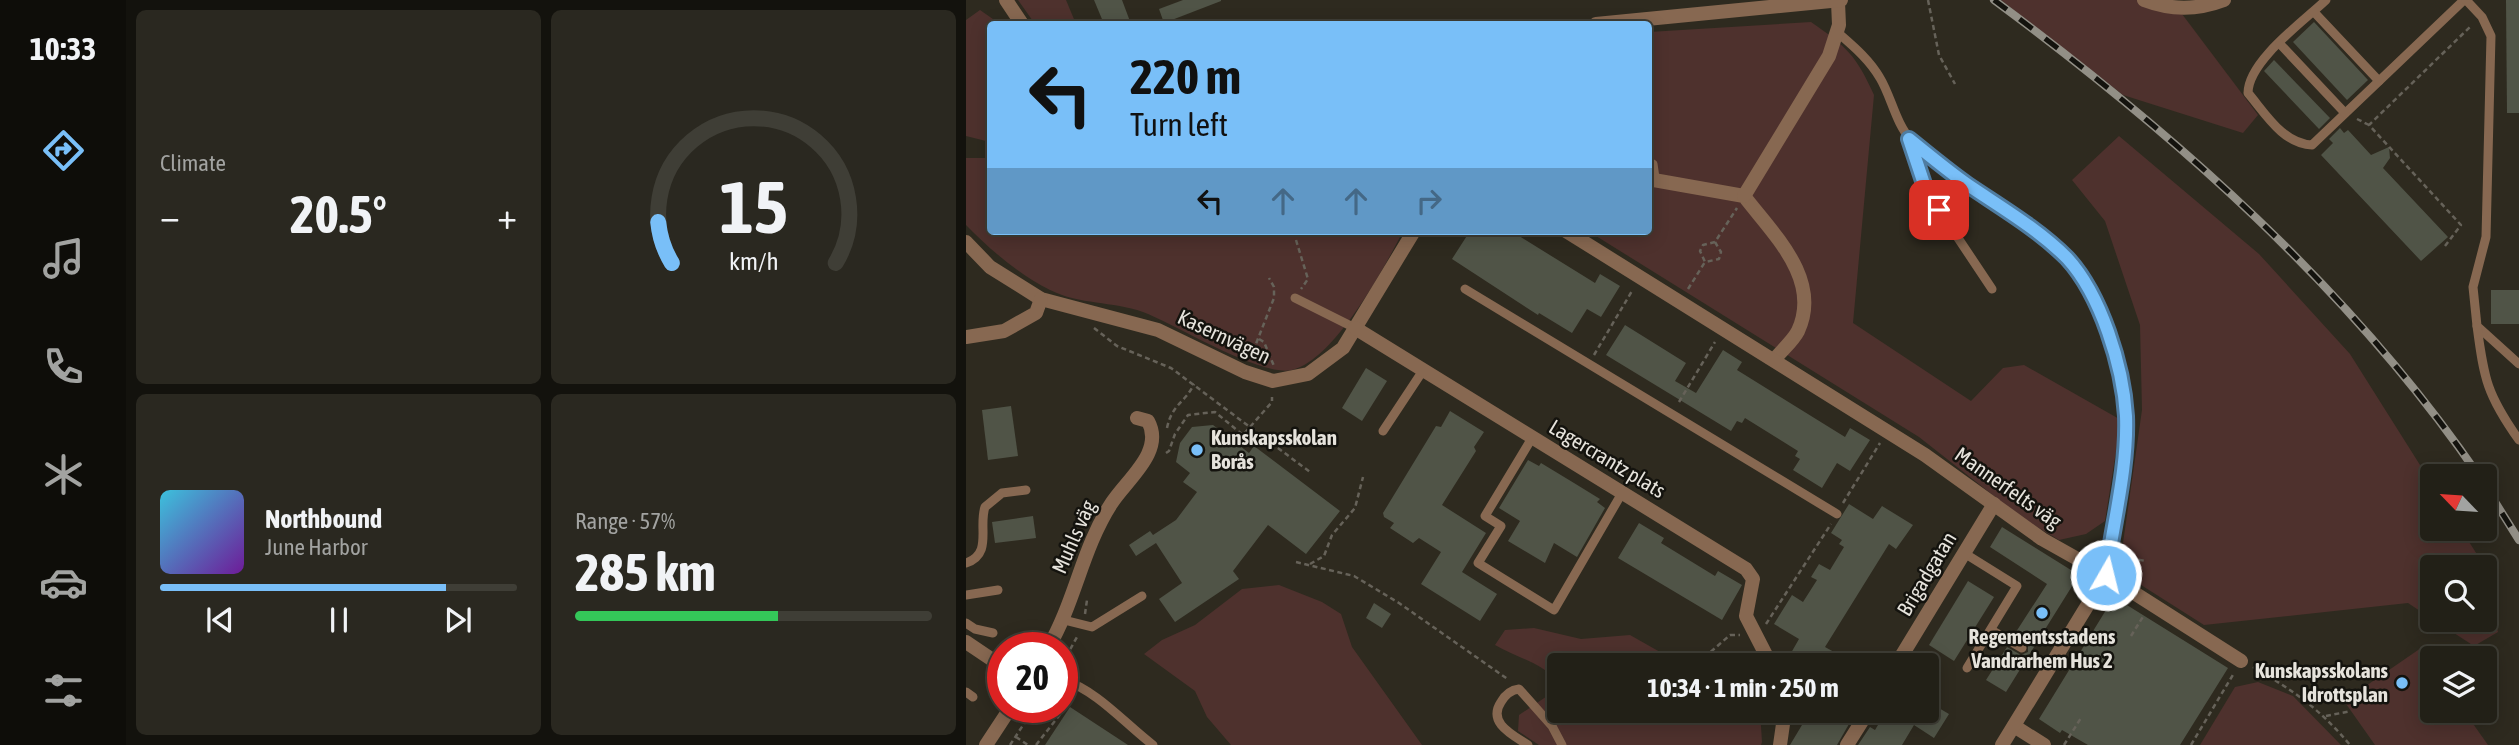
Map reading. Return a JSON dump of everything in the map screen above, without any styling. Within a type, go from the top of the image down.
[{"type":"street","points":[[1006,0],[1020,21]]},
{"type":"street","points":[[2144,0],[2185,8],[2203,7],[2224,0]]},
{"type":"street","points":[[1628,21],[1839,1],[1837,32],[1829,56],[1742,200]]},
{"type":"street","points":[[1652,178],[1742,200],[1792,259],[1807,297],[1798,332],[1774,360]]},
{"type":"street","name":"Kasernvägen","points":[[966,242],[990,267],[1041,299],[1158,330],[1245,372],[1273,381],[1308,374],[1343,348],[1412,235]]},
{"type":"street","name":"Mannerfelts väg","points":[[1578,235],[1640,277],[1887,431],[2042,539],[2106,575]]},
{"type":"street","points":[[966,337],[1004,331],[1036,313],[1041,299]]},
{"type":"street","name":"Lagercrantz plats","points":[[1356,328],[1422,372],[1750,573],[1752,584],[1746,616],[1767,653]]},
{"type":"street","name":"Muhls väg","points":[[1057,632],[1097,530],[1111,504],[1147,457],[1153,444],[1148,421],[1137,418]]},
{"type":"street","name":"Brigadgatan","points":[[1903,653],[1994,505]]},
{"type":"street","points":[[2002,745],[2106,575],[2241,661]]},
{"type":"street","points":[[967,642],[987,656]]},
{"type":"street","points":[[986,745],[1000,723]]},
{"type":"street","points":[[1780,745],[1783,723]]},
{"type":"street","points":[[1847,745],[1860,723]]},
{"type":"street","points":[[2014,726],[2044,745]]},
{"type":"lane","points":[[2326,0],[2253,72],[2248,93],[2287,138],[2312,145],[2465,0],[2482,17],[2491,36],[2486,237],[2473,287],[2483,379],[2499,412],[2519,440]]},
{"type":"lane","points":[[2314,12],[2379,80]]},
{"type":"lane","points":[[1837,32],[1862,53],[1880,77],[1909,139],[1926,190],[1992,289]]},
{"type":"lane","points":[[2280,44],[2345,113]]},
{"type":"lane","points":[[1909,139],[1953,174],[2039,233],[2068,260],[2095,302],[2109,333],[2126,415],[2124,452],[2106,575]]},
{"type":"lane","points":[[1465,289],[1837,514]]},
{"type":"lane","points":[[1295,298],[1356,328]]},
{"type":"lane","points":[[2477,326],[2519,364]]},
{"type":"lane","points":[[1383,431],[1422,372]]},
{"type":"lane","points":[[1531,438],[1485,516],[1501,526],[1478,563],[1554,610],[1622,493]]},
{"type":"lane","points":[[966,563],[977,557],[983,548],[985,507],[1002,493],[1026,490]]},
{"type":"lane","points":[[1964,553],[2017,586],[1967,668]]},
{"type":"lane","points":[[966,594],[998,590]]},
{"type":"lane","points":[[1064,620],[1092,627],[1142,596]]},
{"type":"lane","points":[[966,623],[987,632]]},
{"type":"lane","points":[[967,642],[975,629]]},
{"type":"lane","points":[[1991,630],[2022,648]]},
{"type":"lane","points":[[1078,687],[1114,709],[1153,745]]},
{"type":"lane","points":[[1528,745],[1500,726],[1497,708],[1502,699],[1513,690],[1519,689],[1552,726],[1562,745]]},
{"type":"path","points":[[1928,0],[1939,54],[1955,84]]},
{"type":"path","points":[[2445,246],[2461,225],[2369,125],[2472,26],[2455,8]]},
{"type":"path","points":[[1705,262],[1700,251],[1703,245],[1715,243],[1742,200]]},
{"type":"path","points":[[1296,240],[1308,279]]},
{"type":"path","points":[[1680,302],[1705,262],[1719,260],[1721,252],[1715,243]]},
{"type":"path","points":[[1589,364],[1640,277]]},
{"type":"path","points":[[1245,372],[1273,298],[1274,287],[1269,278]]},
{"type":"path","points":[[1087,313],[1096,330],[1117,346],[1171,368],[1310,472]]},
{"type":"path","points":[[1672,414],[1723,329]]},
{"type":"path","points":[[1259,339],[1264,342],[1274,366],[1273,381]]},
{"type":"path","points":[[1165,438],[1174,407],[1189,394],[1194,384]]},
{"type":"path","points":[[1164,450],[1161,454],[1169,452],[1175,434],[1188,415],[1215,412],[1243,435],[1272,402]]},
{"type":"path","points":[[1757,638],[1887,431]]},
{"type":"path","points":[[1310,564],[1324,556],[1332,535],[1355,508],[1363,477]]},
{"type":"path","points":[[2109,555],[2146,561]]},
{"type":"path","points":[[1296,562],[1353,576],[1388,596],[1519,689]]},
{"type":"path","points":[[1077,632],[1087,599]]},
{"type":"path","points":[[2131,636],[2141,620]]},
{"type":"path","points":[[1709,653],[1730,635]]},
{"type":"path","points":[[2191,745],[2241,661],[2303,697],[2326,716],[2350,745]]},
{"type":"path","points":[[1036,745],[1082,689]]},
{"type":"path","points":[[2326,716],[2351,710]]},
{"type":"path","points":[[2064,745],[2081,718]]},
{"type":"path","points":[[1010,745],[1025,723]]},
{"type":"path","points":[[1016,737],[1028,745]]},
{"type":"shaded area","points":[[1018,0],[1066,0],[1075,21],[1033,21]]},
{"type":"shaded area","points":[[2001,0],[2150,0],[2179,10],[2258,115],[2243,133],[2123,95]]},
{"type":"shaded area","points":[[980,10],[996,21],[987,21],[987,141],[966,136],[966,20]]},
{"type":"shaded area","points":[[1811,22],[1834,38],[1849,53],[1862,70],[1874,95],[1853,323],[1971,401],[2003,368],[2024,365],[2121,420],[2105,521],[2086,534],[2059,540],[2022,518],[1919,437],[1594,235],[1652,235],[1652,32]]},
{"type":"shaded area","points":[[2119,136],[2259,254],[2350,354],[2420,465],[2420,541],[2469,541],[2477,555],[2420,555],[2420,611],[2408,603],[2204,625],[2119,571],[2142,410],[2140,325],[2105,221],[2072,180]]},
{"type":"shaded area","points":[[966,158],[987,158],[987,235],[1401,235],[1371,289],[1341,332],[1308,363],[1292,370],[1278,370],[1240,358],[1143,312],[1084,301],[1050,290],[1016,269],[966,225]]},
{"type":"shaded area","points":[[1279,585],[1322,602],[1341,614],[1352,647],[1422,745],[1231,745],[1207,717],[1195,691],[1144,654],[1162,640],[1195,625],[1242,589]]},
{"type":"shaded area","points":[[1534,628],[1581,639],[1630,635],[1662,653],[1547,653],[1547,672],[1495,645],[1505,630]]},
{"type":"shaded area","points":[[2497,628],[2498,632],[2474,646],[2452,632],[2497,632]]},
{"type":"shaded area","name":"Kunskapsskolans Idrottsplan","points":[[2420,649],[2420,723],[2472,723],[2488,745],[2375,745],[2344,701]]},
{"type":"shaded area","points":[[2258,682],[2293,696],[2341,745],[2200,745],[2235,687]]},
{"type":"shaded area","points":[[1547,696],[1547,723],[1761,723],[1762,742],[1761,745],[1539,745],[1518,731],[1519,715]]},
{"type":"building","points":[[1094,0],[1122,0],[1130,21],[1103,21]]},
{"type":"building","points":[[1183,0],[1221,0],[1169,21],[1163,21],[1159,9]]},
{"type":"building","points":[[2506,0],[2519,0],[2519,113],[2507,113]]},
{"type":"building","points":[[2314,22],[2368,80],[2347,100],[2293,42]]},
{"type":"building","points":[[2274,60],[2330,118],[2319,129],[2264,71]]},
{"type":"building","points":[[2340,128],[2344,133],[2348,130],[2371,155],[2389,147],[2390,158],[2383,168],[2448,237],[2421,261],[2321,155],[2333,143],[2329,139]]},
{"type":"building","points":[[1467,235],[1517,235],[1595,283],[1600,274],[1620,286],[1601,317],[1587,309],[1572,333],[1539,313],[1538,315],[1452,259]]},
{"type":"building","points":[[2491,290],[2519,290],[2519,324],[2491,324]]},
{"type":"building","points":[[1625,325],[1686,363],[1675,381],[1696,393],[1723,350],[1742,362],[1737,370],[1845,437],[1850,428],[1870,440],[1850,471],[1837,463],[1822,488],[1793,470],[1800,459],[1795,456],[1798,451],[1745,418],[1742,423],[1737,421],[1731,431],[1606,355]]},
{"type":"building","points":[[1366,368],[1387,381],[1362,421],[1342,408]]},
{"type":"building","points":[[1011,406],[1018,456],[988,460],[982,410]]},
{"type":"building","points":[[1450,411],[1484,432],[1474,447],[1476,451],[1442,505],[1486,533],[1462,572],[1497,594],[1480,621],[1421,584],[1441,552],[1419,538],[1413,543],[1390,528],[1394,523],[1384,517],[1383,513],[1436,426],[1441,427]]},
{"type":"building","points":[[1213,425],[1249,453],[1254,446],[1340,511],[1306,554],[1268,525],[1233,571],[1239,579],[1175,622],[1159,599],[1182,583],[1156,543],[1136,556],[1129,545],[1150,531],[1153,535],[1176,520],[1197,492],[1183,482],[1190,473],[1176,462],[1180,443],[1192,427]]},
{"type":"building","points":[[1528,460],[1539,466],[1541,463],[1600,499],[1597,502],[1605,508],[1577,557],[1554,543],[1545,563],[1508,541],[1520,521],[1499,508]]},
{"type":"building","points":[[1849,504],[1873,519],[1882,506],[1913,525],[1896,549],[1889,544],[1825,647],[1833,653],[1791,653],[1799,639],[1774,624],[1792,595],[1803,602],[1817,580],[1811,577],[1819,564],[1830,570],[1844,547],[1839,544],[1842,540],[1831,533]]},
{"type":"building","points":[[1033,516],[1036,538],[995,543],[992,522]]},
{"type":"building","points":[[1639,523],[1664,538],[1661,543],[1715,576],[1718,571],[1742,585],[1722,620],[1618,558]]},
{"type":"building","points":[[2002,527],[2079,575],[2006,692],[1986,680],[2007,647],[2021,655],[2028,652],[2028,644],[2014,635],[2047,584],[1990,547]]},
{"type":"building","points":[[1968,581],[1994,597],[1954,661],[1929,645]]},
{"type":"building","points":[[2114,597],[2228,668],[2180,745],[2088,745],[2062,730],[2060,733],[2039,719]]},
{"type":"building","points":[[1374,603],[1391,614],[1382,628],[1366,618]]},
{"type":"building","points":[[1939,708],[1949,714],[1934,738],[1914,725],[1902,745],[1858,745],[1870,727],[1875,730],[1879,723],[1939,723]]},
{"type":"building","points":[[1078,712],[1128,745],[1045,745],[1059,723],[1078,723]]},
{"type":"building","points":[[1803,723],[1850,723],[1837,745],[1790,745]]},
{"type":"railway","points":[[1994,0],[2128,105],[2256,218],[2375,342],[2429,407],[2470,464]]},
{"type":"railway","points":[[2497,505],[2519,540]]},
{"type":"place","name":"Kunskapsskolan Borås","points":[[1197,450]]},
{"type":"place","name":"Regementsstadens Vandrarhem Hus 2","points":[[2042,613]]},
{"type":"place","name":"Kunskapsskolans Idrottsplan","points":[[2402,683]]},
{"type":"route","points":[[1939,210],[1926,190],[1909,139],[1953,174],[2039,233],[2068,260],[2095,302],[2109,333],[2126,415],[2124,452],[2106,575]]}]
